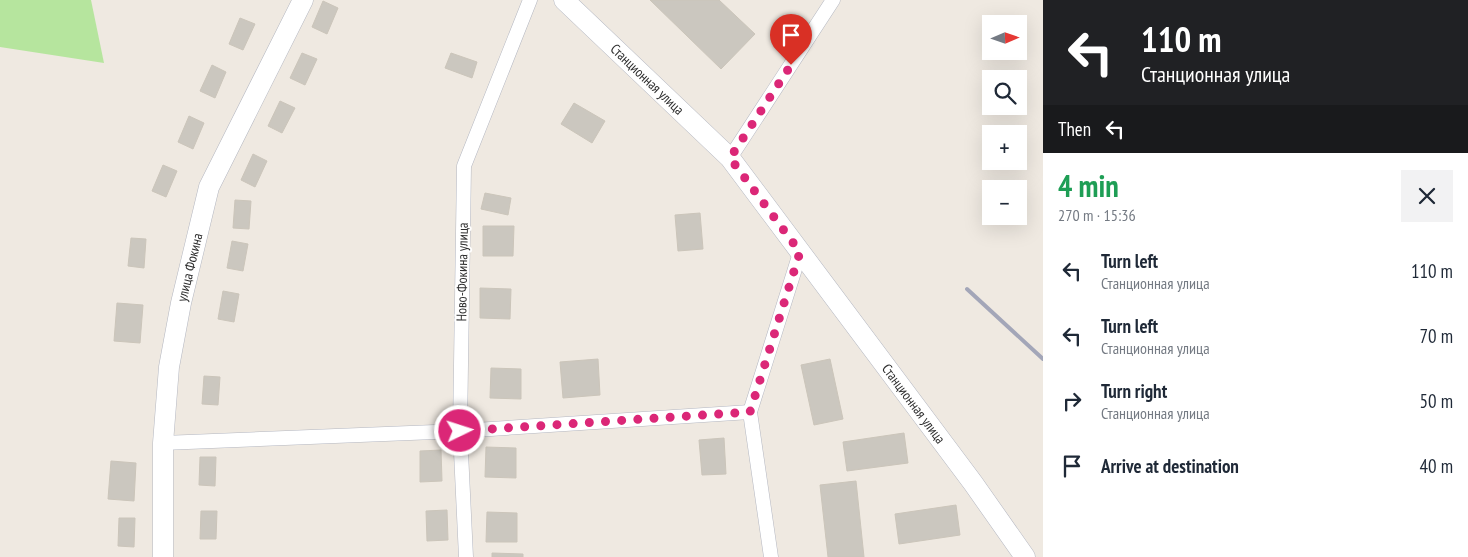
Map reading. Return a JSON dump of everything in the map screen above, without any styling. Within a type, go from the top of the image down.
[{"type":"street","name":"улица Фокина","points":[[163,557],[164,443],[169,367],[181,302],[209,187],[303,0]]},
{"type":"street","name":"Ново-Фокина улица","points":[[466,557],[460,431],[464,166],[530,0]]},
{"type":"street","name":"Станционная улица","points":[[564,0],[730,158],[973,483],[1025,557]]},
{"type":"street","points":[[730,158],[833,0]]},
{"type":"street","points":[[771,557],[750,412],[800,252]]},
{"type":"street","points":[[164,443],[460,431],[750,412]]},
{"type":"green space","points":[[0,0],[91,0],[104,63],[0,47]]},
{"type":"building","points":[[650,0],[719,0],[755,34],[721,69]]},
{"type":"building","points":[[323,1],[338,8],[327,34],[312,27]]},
{"type":"building","points":[[240,18],[255,24],[243,50],[229,44]]},
{"type":"building","points":[[302,53],[317,59],[305,85],[290,78]]},
{"type":"building","points":[[451,53],[477,62],[472,78],[445,68]]},
{"type":"building","points":[[212,65],[226,72],[215,98],[200,91]]},
{"type":"building","points":[[280,101],[295,108],[282,133],[268,126]]},
{"type":"building","points":[[574,103],[605,121],[592,143],[561,124]]},
{"type":"building","points":[[189,116],[204,123],[193,149],[178,142]]},
{"type":"building","points":[[253,154],[267,161],[255,187],[241,180]]},
{"type":"building","points":[[163,165],[177,171],[166,197],[152,191]]},
{"type":"building","points":[[485,193],[511,198],[508,215],[481,209]]},
{"type":"building","points":[[235,200],[251,201],[249,229],[233,228]]},
{"type":"building","points":[[700,213],[703,249],[678,251],[675,215]]},
{"type":"building","points":[[483,226],[514,226],[513,256],[483,256]]},
{"type":"building","points":[[131,238],[146,239],[144,268],[128,266]]},
{"type":"building","points":[[232,241],[248,244],[243,271],[227,268]]},
{"type":"building","points":[[480,288],[511,289],[510,319],[480,318]]},
{"type":"building","points":[[223,291],[239,294],[234,322],[218,319]]},
{"type":"building","points":[[117,303],[143,305],[140,343],[114,341]]},
{"type":"building","points":[[598,359],[600,395],[563,398],[560,362]]},
{"type":"building","points":[[830,359],[843,419],[814,425],[801,365]]},
{"type":"building","points":[[491,368],[521,369],[521,399],[490,398]]},
{"type":"building","points":[[204,376],[220,377],[218,405],[202,404]]},
{"type":"building","points":[[904,433],[908,463],[847,471],[843,442]]},
{"type":"building","points":[[724,438],[726,474],[702,475],[699,440]]},
{"type":"building","points":[[486,447],[516,448],[516,478],[485,477]]},
{"type":"building","points":[[441,450],[442,481],[420,482],[420,451]]},
{"type":"building","points":[[200,457],[216,457],[215,486],[199,485]]},
{"type":"building","points":[[111,461],[136,463],[134,501],[108,499]]},
{"type":"building","points":[[856,481],[864,557],[828,557],[820,485]]},
{"type":"building","points":[[956,505],[960,535],[899,544],[895,514]]},
{"type":"building","points":[[447,510],[448,540],[427,541],[426,511]]},
{"type":"building","points":[[201,511],[217,511],[216,539],[200,539]]},
{"type":"building","points":[[487,512],[517,513],[517,542],[486,542]]},
{"type":"building","points":[[119,518],[135,518],[134,547],[118,546]]},
{"type":"building","points":[[492,553],[523,554],[523,557],[492,557]]},
{"type":"railway","points":[[967,289],[1043,359]]},
{"type":"route","points":[[460,431],[750,412],[800,252],[730,158],[791,65]]}]
